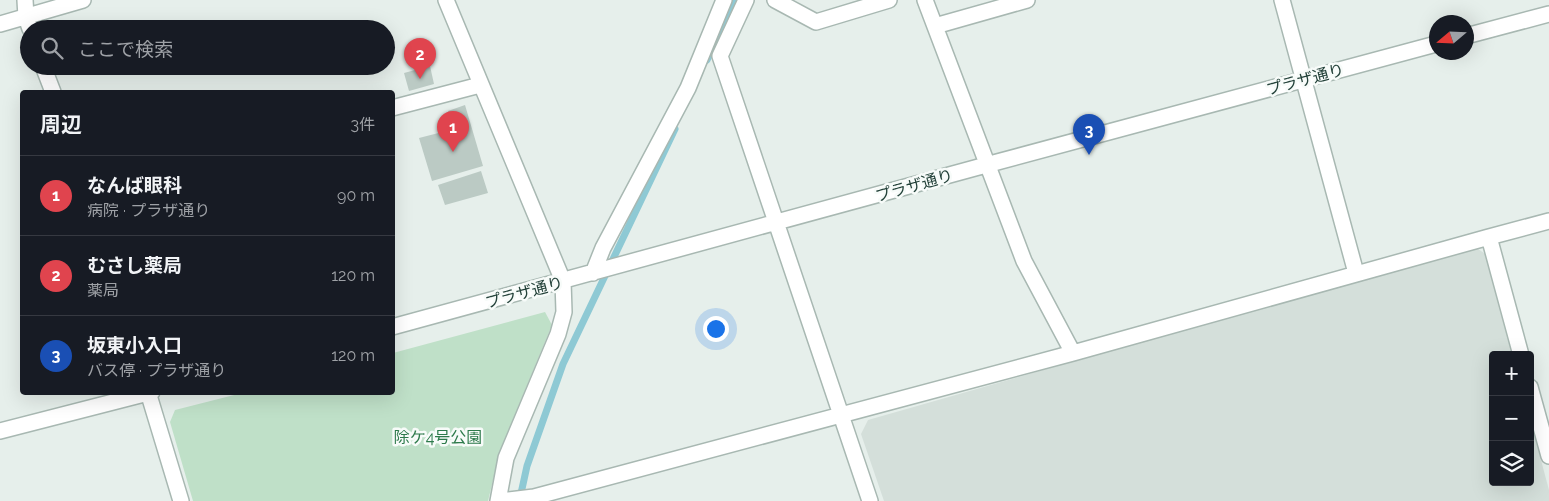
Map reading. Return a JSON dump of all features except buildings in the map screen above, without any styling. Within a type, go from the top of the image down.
[{"type":"street","points":[[24,0],[27,20]]},
{"type":"street","points":[[35,20],[83,0]]},
{"type":"street","points":[[446,0],[563,281],[564,312],[560,327],[506,458],[499,501],[534,499],[1073,353],[1549,221]]},
{"type":"street","points":[[593,273],[603,248],[688,88],[724,0]]},
{"type":"street","points":[[746,0],[720,56],[775,224],[870,501]]},
{"type":"street","points":[[775,0],[816,22],[888,0]]},
{"type":"street","points":[[925,0],[1024,261],[1073,353]]},
{"type":"street","points":[[935,26],[1027,0]]},
{"type":"street","points":[[1282,0],[1356,273]]},
{"type":"street","points":[[1474,34],[1549,14]]},
{"type":"street","points":[[0,24],[20,23]]},
{"type":"street","name":"プラザ通り","points":[[395,326],[1429,46]]},
{"type":"street","points":[[46,75],[52,90]]},
{"type":"street","points":[[395,107],[480,85]]},
{"type":"street","points":[[1489,237],[1520,351]]},
{"type":"street","points":[[0,431],[142,395]]},
{"type":"street","points":[[151,395],[181,501]]},
{"type":"street","points":[[1532,396],[1549,456]]},
{"type":"shaded area","points":[[1475,247],[1487,255],[1512,351],[1489,351],[1489,486],[1534,486],[1534,434],[1549,490],[1549,501],[884,501],[861,434],[868,420]]},
{"type":"green space","name":"除ケ4号公園","points":[[545,312],[552,325],[500,451],[488,501],[193,501],[170,422],[175,410],[234,395],[395,395],[395,352]]},
{"type":"waterway","points":[[707,60],[736,0]]},
{"type":"waterway","points":[[520,498],[527,466],[563,364],[675,129]]},
{"type":"place","name":"むさし薬局","points":[[420,79]]},
{"type":"place","name":"なんば眼科","points":[[453,152]]},
{"type":"place","name":"坂東小入口","points":[[1089,155]]}]
